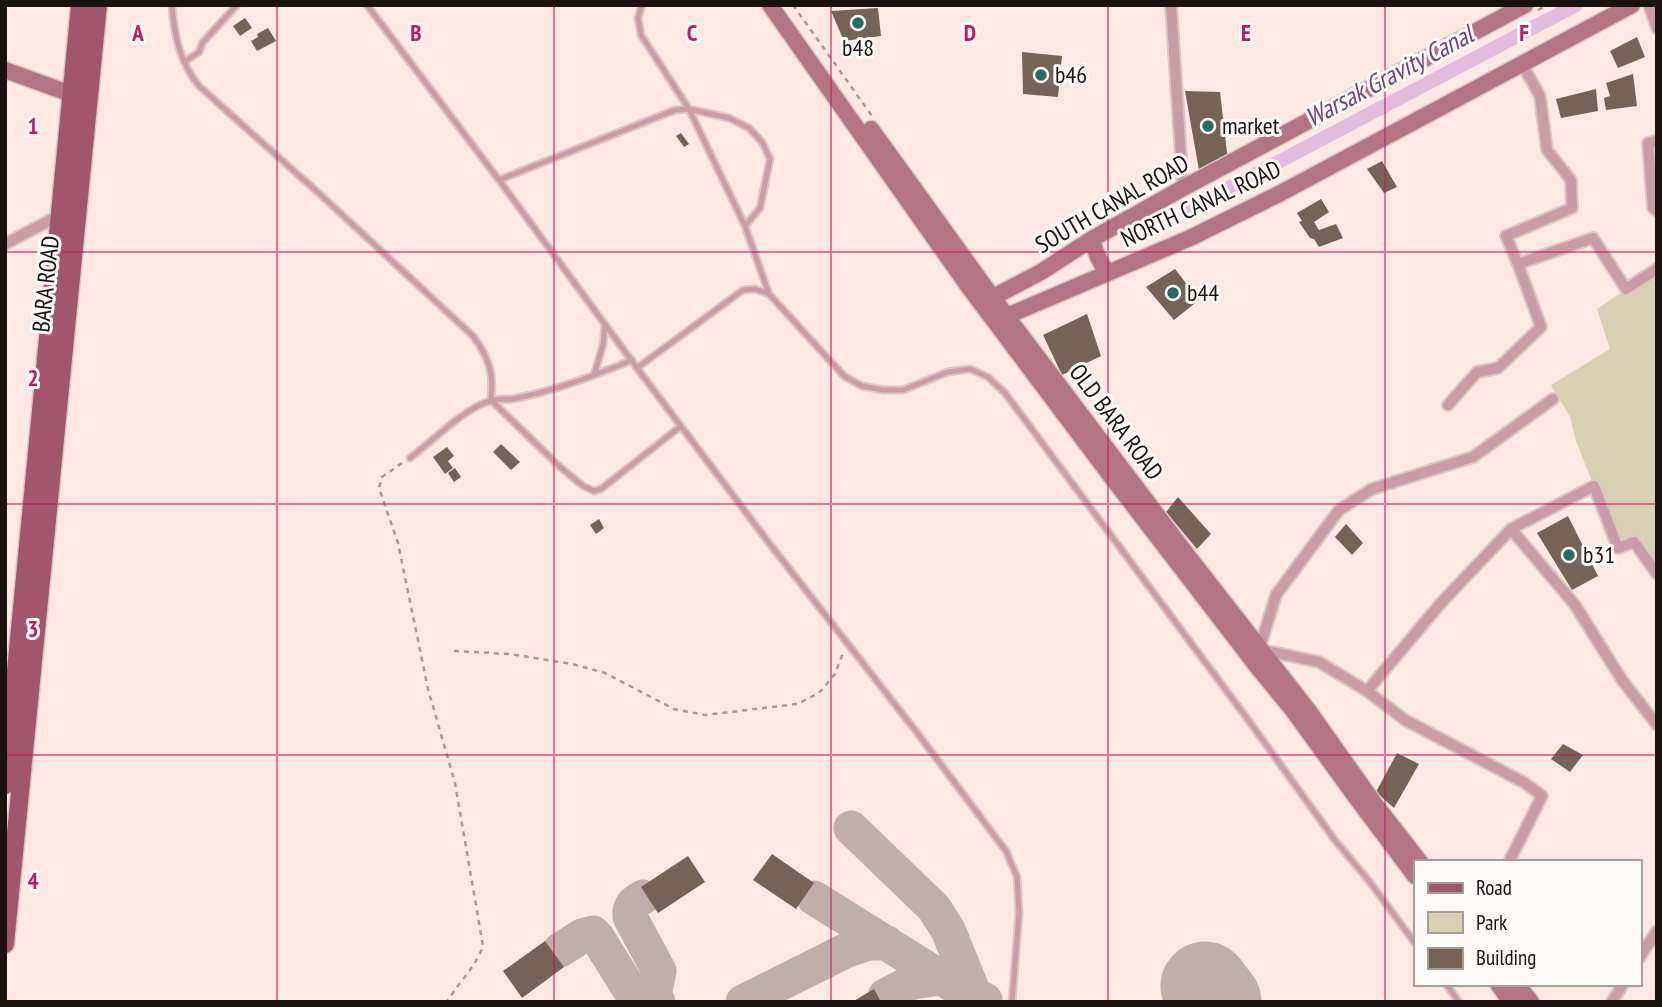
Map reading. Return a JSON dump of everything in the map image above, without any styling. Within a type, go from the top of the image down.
[{"type":"main road","points":[[5,785],[50,414],[60,215],[80,98],[80,5]]},
{"type":"main road","name":"BARA ROAD","points":[[5,944],[10,846],[80,98],[98,5]]},
{"type":"main road","points":[[770,5],[987,301]]},
{"type":"main road","name":"OLD BARA ROAD","points":[[781,5],[987,301],[1183,559],[1261,648],[1308,710],[1374,803],[1414,868]]},
{"type":"main road","name":"NORTH CANAL ROAD","points":[[1000,317],[1190,238],[1279,194],[1632,5]]},
{"type":"main road","name":"SOUTH CANAL ROAD","points":[[987,301],[1183,188],[1531,8]]},
{"type":"main road","points":[[5,70],[80,98]]},
{"type":"main road","points":[[1092,239],[1096,253],[1108,273]]},
{"type":"main road","points":[[1183,559],[1259,669],[1292,709],[1358,800],[1414,869]]},
{"type":"main road","points":[[1499,986],[1511,1002]]},
{"type":"main road","points":[[1519,986],[1531,1002]]},
{"type":"street","points":[[1171,5],[1183,188]]},
{"type":"street","points":[[1649,5],[1657,28]]},
{"type":"street","points":[[1448,405],[1477,372],[1498,368],[1541,327],[1506,236],[1572,208],[1571,180],[1547,150],[1540,96],[1522,64]]},
{"type":"street","points":[[1657,141],[1648,143],[1653,208],[1657,211]]},
{"type":"street","points":[[5,244],[60,215]]},
{"type":"street","points":[[1518,264],[1593,238],[1626,289],[1657,269]]},
{"type":"street","points":[[1510,860],[1542,796],[1525,783],[1405,720],[1367,691],[1319,662],[1261,648],[1276,595],[1339,510],[1371,489],[1473,457],[1553,399]]},
{"type":"street","points":[[1367,691],[1441,603],[1511,528],[1594,486],[1618,548],[1634,542],[1657,574]]},
{"type":"street","points":[[1511,528],[1574,606],[1622,680],[1657,725]]},
{"type":"street","points":[[1641,955],[1657,931]]},
{"type":"street","points":[[1612,1002],[1622,986]]},
{"type":"lane","points":[[172,5],[174,32],[190,75],[473,336],[485,353],[493,380],[491,400]]},
{"type":"lane","points":[[184,62],[199,51],[203,42],[237,5]]},
{"type":"lane","points":[[366,5],[637,368],[1006,851],[1017,877],[1019,913],[1012,1002]]},
{"type":"lane","points":[[642,5],[638,18],[641,35],[689,109],[745,226],[769,295],[844,376],[862,386],[903,390],[948,372],[970,369],[988,377],[1005,393],[1334,839],[1414,942]]},
{"type":"lane","points":[[499,180],[675,110],[689,109],[729,118],[749,128],[762,142],[770,159],[760,208],[745,226]]},
{"type":"lane","points":[[637,368],[743,290],[755,289],[769,295]]},
{"type":"lane","points":[[594,375],[603,345],[605,325]]},
{"type":"lane","points":[[410,458],[450,425],[491,400],[510,400],[594,375],[632,360]]},
{"type":"lane","points":[[491,400],[560,467],[583,486],[594,491],[601,489],[681,426]]},
{"type":"lane","points":[[1447,986],[1459,1002]]},
{"type":"path","points":[[793,5],[876,121]]},
{"type":"path","points":[[1531,8],[1548,5]]},
{"type":"path","points":[[410,458],[382,477],[379,488],[398,543],[428,689],[455,783],[483,946],[478,960],[447,1002]]},
{"type":"path","points":[[454,652],[510,654],[572,664],[606,673],[674,709],[705,715],[797,704],[819,693],[835,674],[846,644]]},
{"type":"green space","points":[[1657,269],[1657,572],[1634,541],[1618,547],[1576,441],[1570,417],[1551,385],[1610,349],[1597,309]]},
{"type":"building","name":"b48","points":[[878,8],[881,36],[844,41],[831,11]]},
{"type":"building","points":[[245,18],[252,28],[240,36],[233,26]]},
{"type":"building","points":[[268,28],[276,41],[257,51],[251,41]]},
{"type":"building","points":[[1637,37],[1645,57],[1618,68],[1610,51]]},
{"type":"building","name":"b46","points":[[1022,52],[1062,56],[1058,97],[1023,94]]},
{"type":"building","points":[[1633,74],[1637,106],[1606,110],[1604,98],[1610,96],[1606,83]]},
{"type":"building","points":[[1596,89],[1598,111],[1561,118],[1556,99]]},
{"type":"building","name":"market","points":[[1185,91],[1220,92],[1228,161],[1200,176]]},
{"type":"building","points":[[681,133],[689,144],[684,147],[676,136]]},
{"type":"building","points":[[1382,161],[1397,187],[1384,193],[1367,169]]},
{"type":"building","points":[[1321,199],[1329,212],[1314,222],[1319,230],[1336,224],[1343,238],[1319,247],[1299,222],[1302,221],[1297,213]]},
{"type":"building","name":"b44","points":[[1175,269],[1199,300],[1174,320],[1146,287]]},
{"type":"building","points":[[1087,314],[1101,356],[1062,375],[1043,335]]},
{"type":"building","points":[[501,444],[520,462],[511,470],[493,452]]},
{"type":"building","points":[[447,447],[454,456],[448,461],[453,468],[445,474],[433,457]]},
{"type":"building","points":[[455,468],[461,477],[454,482],[448,473]]},
{"type":"building","points":[[1178,497],[1211,534],[1197,549],[1166,512]]},
{"type":"building","name":"b31","points":[[1568,516],[1598,576],[1572,590],[1537,533]]},
{"type":"building","points":[[599,519],[604,528],[596,534],[590,525]]},
{"type":"building","points":[[1346,524],[1363,543],[1352,555],[1335,537]]},
{"type":"building","points":[[1563,744],[1583,755],[1570,772],[1551,759]]},
{"type":"building","points":[[1397,753],[1419,764],[1394,808],[1376,792]]},
{"type":"building","points":[[772,854],[814,883],[796,909],[753,880]]},
{"type":"building","points":[[688,856],[705,882],[658,913],[641,887]]},
{"type":"building","points":[[545,941],[564,967],[522,998],[503,971]]},
{"type":"building","points":[[874,989],[881,1002],[852,1002]]},
{"type":"waterway","name":"Warsak Gravity Canal","points":[[1189,209],[1576,5]]},
{"type":"taxiway","points":[[851,828],[934,908],[948,930],[975,996]]},
{"type":"taxiway","points":[[643,897],[632,905],[630,917],[659,971],[654,996]]},
{"type":"taxiway","points":[[814,898],[958,988],[985,1000]]},
{"type":"taxiway","points":[[560,950],[582,936],[593,933],[628,987],[654,996],[658,1002]]},
{"type":"taxiway","points":[[743,1002],[845,951],[869,943],[887,943]]},
{"type":"taxiway","points":[[885,996],[912,982],[941,978]]},
{"type":"runway","points":[[1205,986],[1217,1002]]},
{"type":"place","name":"b48","points":[[858,23]]},
{"type":"place","name":"b46","points":[[1041,75]]},
{"type":"place","name":"market","points":[[1208,126]]},
{"type":"place","name":"b44","points":[[1173,293]]},
{"type":"place","name":"b31","points":[[1569,555]]}]
